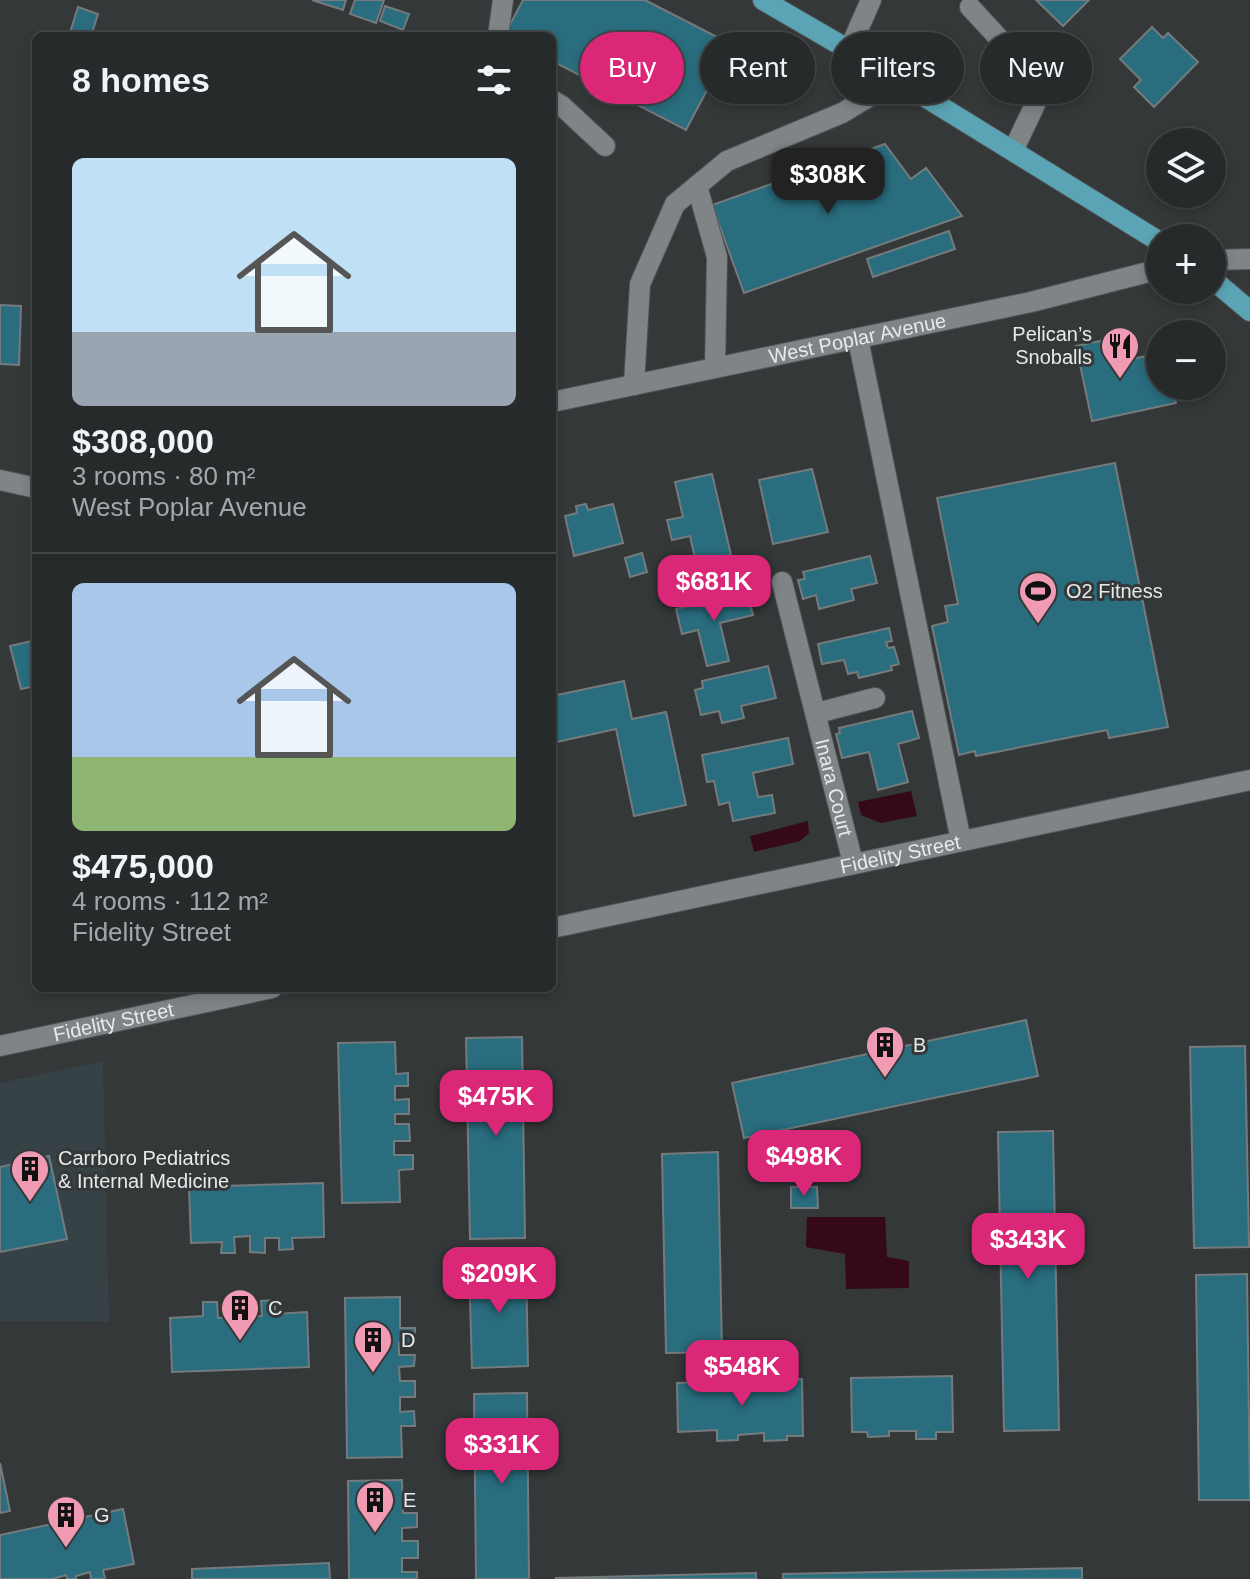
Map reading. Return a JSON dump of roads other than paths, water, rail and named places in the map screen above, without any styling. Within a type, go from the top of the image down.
[{"type":"main road","points":[[763,0],[831,40]]},
{"type":"main road","points":[[936,104],[1146,233]]},
{"type":"main road","points":[[1226,291],[1250,311]]},
{"type":"street","points":[[499,32],[503,0]]},
{"type":"street","points":[[857,32],[871,0]]},
{"type":"street","points":[[970,7],[1032,74],[1038,85],[1039,96],[1013,151]]},
{"type":"street","points":[[556,102],[605,146]]},
{"type":"street","points":[[634,385],[640,284],[675,204],[727,161],[857,104]]},
{"type":"street","points":[[697,186],[717,257],[715,368]]},
{"type":"street","points":[[1226,260],[1250,259]]},
{"type":"street","name":"West Poplar Avenue","points":[[556,401],[1072,293],[1146,273]]},
{"type":"street","points":[[858,339],[961,841]]},
{"type":"street","points":[[0,480],[32,487]]},
{"type":"street","name":"Inara Court","points":[[782,582],[853,863]]},
{"type":"street","name":"Inara Court","points":[[817,713],[875,698]]},
{"type":"street","name":"Fidelity Street","points":[[556,927],[1250,780]]},
{"type":"street","name":"Fidelity Street","points":[[0,1046],[253,992]]},
{"type":"place","name":"Pelican’s Snoballs","points":[[1120,380]]},
{"type":"place","name":"O2 Fitness","points":[[1038,625]]},
{"type":"place","name":"B","points":[[885,1079]]},
{"type":"place","name":"Carrboro Pediatrics & Internal Medicine","points":[[30,1203]]},
{"type":"place","name":"C","points":[[240,1342]]},
{"type":"place","name":"D","points":[[373,1374]]},
{"type":"place","name":"E","points":[[375,1534]]},
{"type":"place","name":"G","points":[[66,1549]]}]
